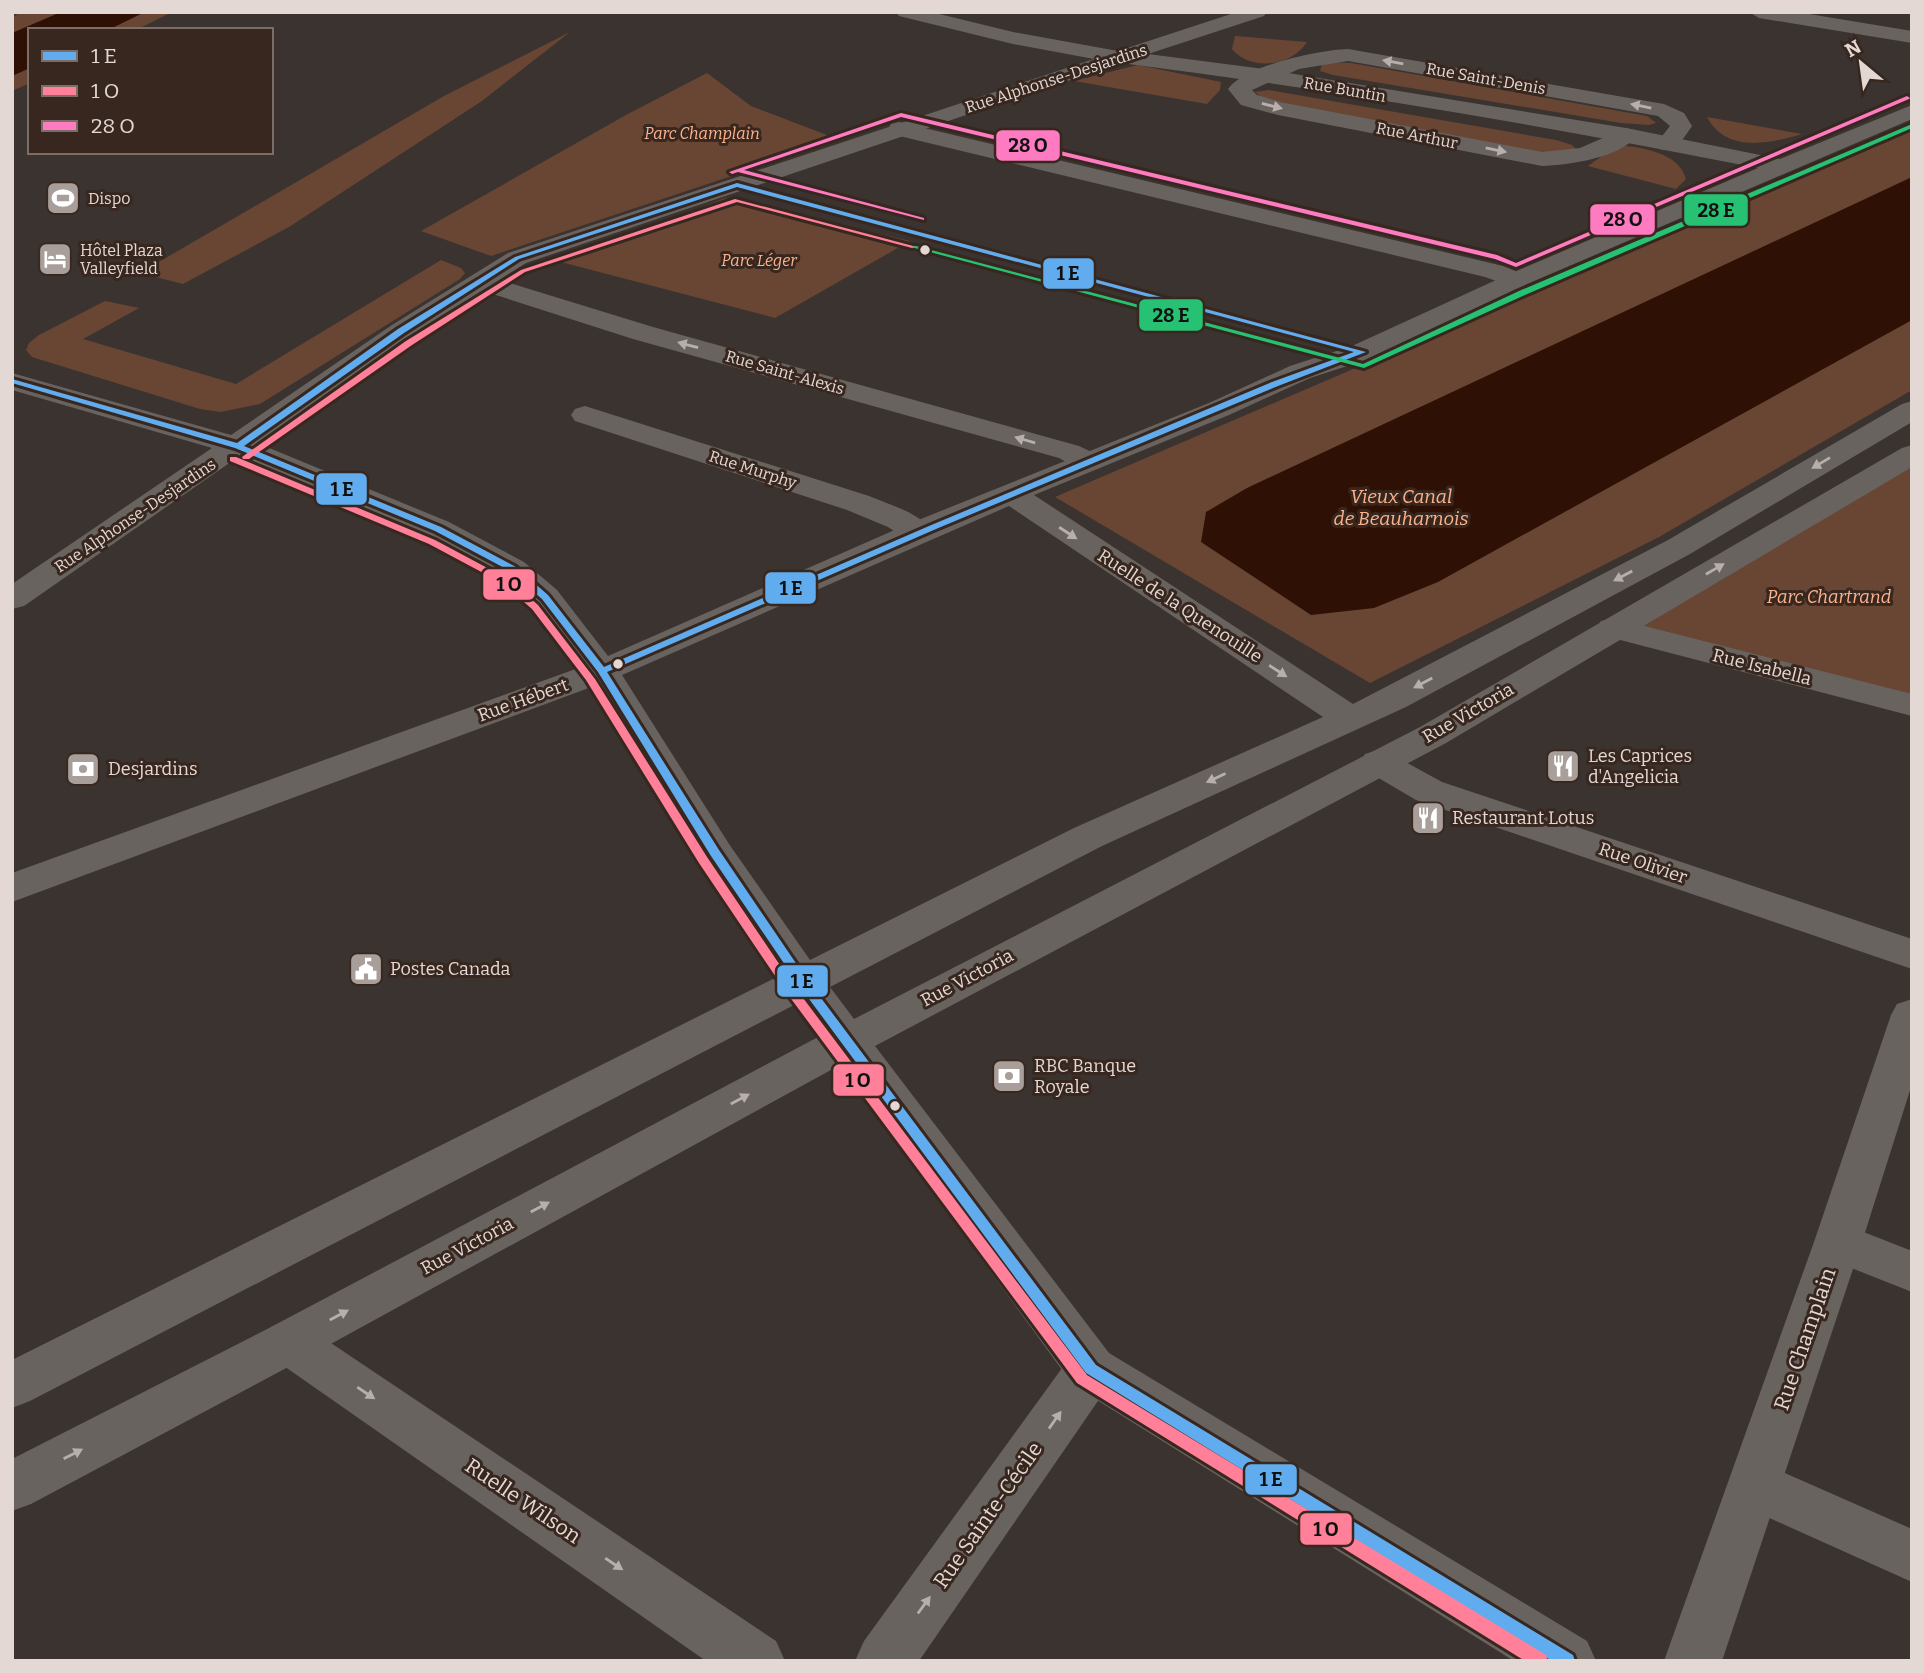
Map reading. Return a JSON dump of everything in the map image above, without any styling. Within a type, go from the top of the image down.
[{"type":"street","name":"Rue Buntin","points":[[906,12],[1013,38],[1120,57],[1264,75],[1626,135],[1784,167]]},
{"type":"street","name":"Rue Alphonse-Desjardins","points":[[12,599],[238,446],[401,331],[517,258],[1257,12]]},
{"type":"street","points":[[1759,12],[1912,37]]},
{"type":"street","points":[[1212,28],[1208,44],[1223,62],[1264,75]]},
{"type":"street","points":[[1013,38],[1025,49],[1035,70],[1032,80],[1015,91]]},
{"type":"street","name":"Rue Saint-Denis","points":[[1264,75],[1295,63],[1334,55],[1396,63],[1664,111],[1676,118],[1681,126],[1667,144]]},
{"type":"street","name":"Rue Arthur","points":[[1264,75],[1239,89],[1249,100],[1542,159],[1574,158],[1605,148],[1626,135]]},
{"type":"street","name":"Rue Hébert","points":[[12,888],[602,671],[917,532],[1219,410],[1300,372],[1362,352],[1516,280],[1784,167],[1901,125],[1912,111]]},
{"type":"street","points":[[899,129],[1494,271],[1516,280]]},
{"type":"street","points":[[1667,144],[1694,157],[1713,174],[1716,196]]},
{"type":"street","name":"Rue Saint-Alexis","points":[[480,282],[643,333],[1069,452],[1089,462]]},
{"type":"street","points":[[12,382],[238,446],[438,529],[513,569],[545,597],[602,671],[715,853],[802,981],[1091,1369],[1567,1661]]},
{"type":"street","name":"Rue Murphy","points":[[585,415],[858,503],[899,520],[917,532]]},
{"type":"street","points":[[12,1385],[1088,837],[1394,698],[1901,426]]},
{"type":"street","name":"Rue Victoria","points":[[12,1486],[289,1342],[848,1041],[1433,735],[1912,454]]},
{"type":"street","name":"Ruelle de la Quenouille","points":[[1012,494],[1349,718]]},
{"type":"street","name":"Rue Isabella","points":[[1613,628],[1912,705]]},
{"type":"street","name":"Rue Olivier","points":[[1378,762],[1429,791],[1912,954]]},
{"type":"street","name":"Rue Champlain","points":[[1693,1661],[1838,1242],[1912,1015]]},
{"type":"street","points":[[1838,1242],[1912,1272]]},
{"type":"street","name":"Ruelle Wilson","points":[[289,1342],[756,1661]]},
{"type":"street","name":"Rue Sainte-Cécile","points":[[884,1661],[1091,1369]]},
{"type":"street","points":[[1755,1485],[1912,1556]]},
{"type":"green space","points":[[22,12],[172,12],[140,28],[28,28],[28,84],[12,91],[12,17]]},
{"type":"green space","points":[[570,32],[482,101],[289,227],[183,284],[140,273],[444,96]]},
{"type":"green space","points":[[1235,36],[1307,42],[1300,50],[1282,61],[1260,63],[1240,56],[1232,49]]},
{"type":"green space","points":[[1351,63],[1647,116],[1656,123],[1621,123],[1320,71],[1322,64]]},
{"type":"green space","points":[[1138,65],[1221,82],[1220,90],[1207,104],[1074,81]]},
{"type":"green space","name":"Parc Champlain","points":[[707,73],[751,106],[840,140],[491,256],[421,231],[626,115]]},
{"type":"green space","points":[[1269,90],[1556,140],[1572,145],[1577,150],[1532,153],[1264,99],[1255,92]]},
{"type":"green space","points":[[1707,117],[1802,134],[1762,143],[1737,141],[1715,128]]},
{"type":"green space","points":[[1912,129],[1912,390],[1659,537],[1370,683],[1055,497]]},
{"type":"green space","points":[[1617,145],[1637,147],[1667,157],[1676,163],[1686,179],[1676,189],[1588,166]]},
{"type":"green space","name":"Parc Léger","points":[[725,198],[910,241],[775,318],[561,262]]},
{"type":"green space","points":[[441,260],[461,268],[465,273],[460,279],[260,404],[221,412],[200,409],[32,357],[26,350],[29,343],[39,335],[105,301],[139,308],[83,339],[236,384]]},
{"type":"green space","name":"Parc Chartrand","points":[[1912,454],[1912,705],[1632,633]]},
{"type":"water","points":[[61,12],[145,12],[112,28],[28,28],[28,69],[12,76],[12,33]]},
{"type":"water","name":"Vieux Canal de Beauharnois","points":[[1912,177],[1912,320],[1438,582],[1374,608],[1311,615],[1201,542],[1206,512],[1247,488]]},
{"type":"transit line","points":[[732,172],[901,115],[1497,257],[1516,265],[1907,98]]},
{"type":"transit line","points":[[914,247],[1364,366],[1522,293],[1912,126]]},
{"type":"transit line","points":[[741,171],[922,219]]},
{"type":"transit line","points":[[238,446],[401,331],[517,258],[737,185],[1362,352]]},
{"type":"transit line","points":[[246,457],[409,343],[523,271],[737,200],[914,247]]},
{"type":"transit line","points":[[602,671],[800,584],[1275,384],[1362,352]]},
{"type":"transit line","points":[[12,381],[238,446],[438,529],[513,569],[545,597],[602,671],[715,853],[802,981],[1091,1369],[1567,1661]]},
{"type":"transit line","points":[[233,459],[432,542],[505,581],[535,607],[590,679],[703,860],[790,989],[1082,1379],[1540,1661]]},
{"type":"place","name":"Dispo","points":[[63,198]]},
{"type":"place","name":"Hôtel Plaza Valleyfield","points":[[55,259]]},
{"type":"place","name":"Les Caprices d'Angelicia","points":[[1563,766]]},
{"type":"place","name":"Desjardins","points":[[83,769]]},
{"type":"place","name":"Restaurant Lotus","points":[[1428,818]]},
{"type":"place","name":"Postes Canada","points":[[366,969]]},
{"type":"place","name":"RBC Banque Royale","points":[[1009,1076]]}]
